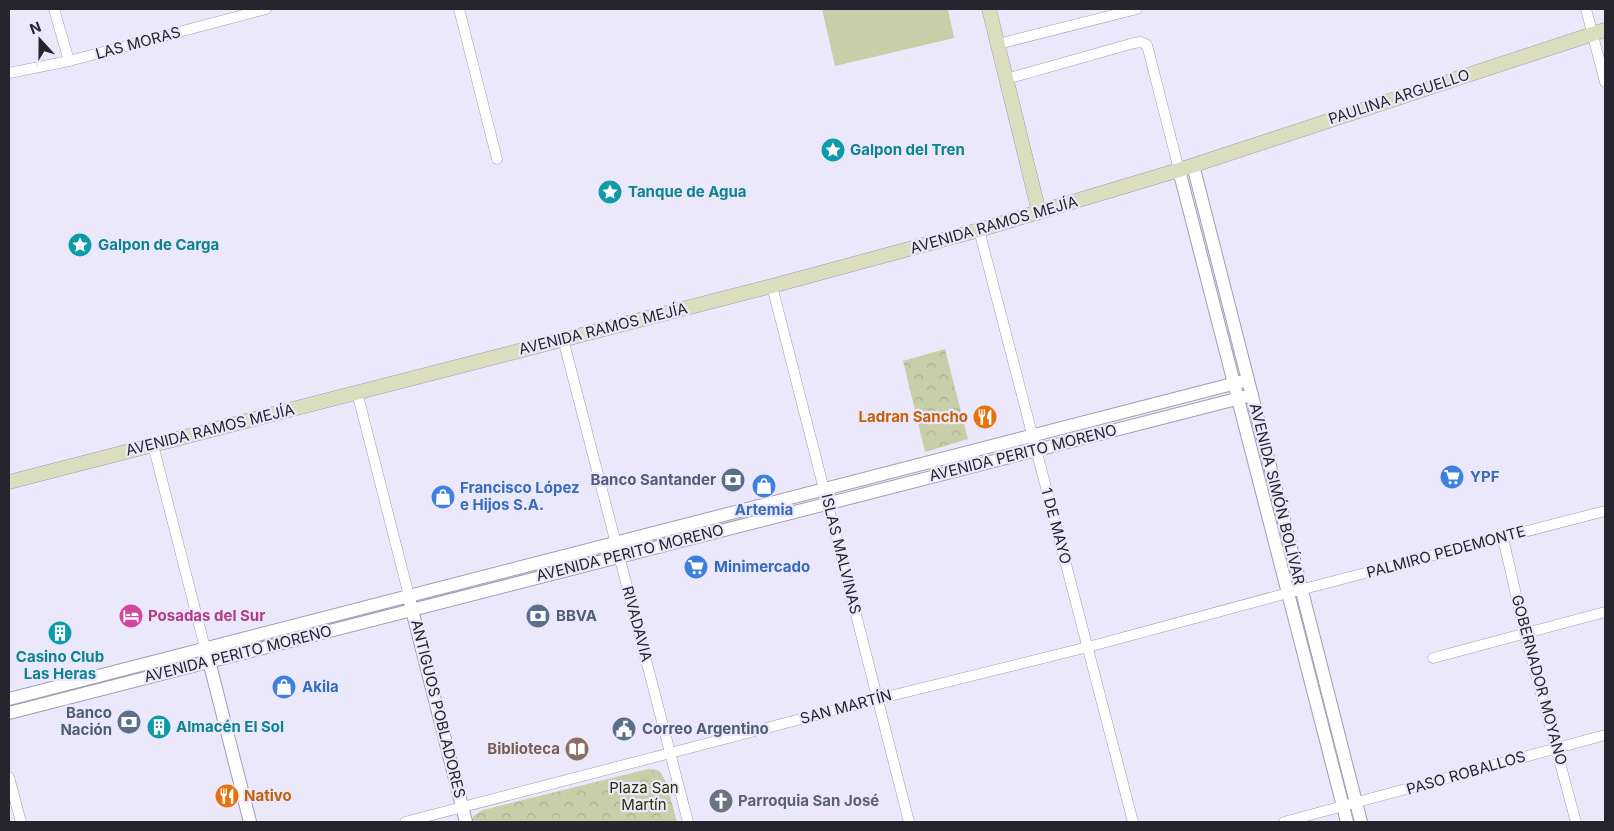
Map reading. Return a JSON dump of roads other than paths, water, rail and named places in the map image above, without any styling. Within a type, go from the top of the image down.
[{"type":"main road","points":[[989,9],[1039,212]]},
{"type":"main road","name":"PAULINA ARGUELLO","points":[[1193,165],[1599,32]]},
{"type":"main road","name":"AVENIDA RAMOS MEJÍA","points":[[9,482],[772,286],[980,230],[1193,165]]},
{"type":"street","points":[[54,9],[69,61]]},
{"type":"street","name":"LAS MORAS","points":[[9,73],[69,61],[266,9]]},
{"type":"street","points":[[459,9],[497,158]]},
{"type":"street","points":[[998,44],[1137,9]]},
{"type":"street","points":[[1586,9],[1599,32],[1605,82]]},
{"type":"street","points":[[1006,79],[1134,43],[1142,42],[1147,44],[1179,170]]},
{"type":"street","name":"AVENIDA SIMÓN BOLÍVAR","points":[[1193,165],[1361,822]]},
{"type":"street","name":"AVENIDA SIMÓN BOLÍVAR","points":[[1179,170],[1348,822]]},
{"type":"street","name":"1 DE MAYO","points":[[980,230],[1132,822]]},
{"type":"street","name":"ISLAS MALVINAS","points":[[772,286],[909,822]]},
{"type":"street","name":"RIVADAVIA","points":[[563,340],[688,822]]},
{"type":"street","name":"AVENIDA PERITO MORENO","points":[[9,699],[1248,380]]},
{"type":"street","points":[[357,392],[409,596]]},
{"type":"street","name":"AVENIDA PERITO MORENO","points":[[9,713],[1252,395]]},
{"type":"street","points":[[154,444],[250,822]]},
{"type":"street","name":"PALMIRO PEDEMONTE","points":[[1288,593],[1605,511]]},
{"type":"street","name":"GOBERNADOR MOYANO","points":[[1503,538],[1525,634],[1576,822]]},
{"type":"street","name":"SAN MARTÍN","points":[[405,822],[878,698],[1088,647],[1288,593]]},
{"type":"street","name":"ANTIGUOS POBLADORES","points":[[409,596],[466,822]]},
{"type":"street","points":[[1433,658],[1605,612]]},
{"type":"street","name":"PASO ROBALLOS","points":[[1284,822],[1357,804],[1605,735]]},
{"type":"street","points":[[9,777],[20,822]]},
{"type":"place","name":"Galpon del Tren","points":[[833,150]]},
{"type":"place","name":"Tanque de Agua","points":[[610,192]]},
{"type":"place","name":"Galpon de Carga","points":[[80,245]]},
{"type":"place","name":"Ladran Sancho","points":[[985,417]]},
{"type":"place","name":"YPF","points":[[1452,477]]},
{"type":"place","name":"Banco Santander","points":[[733,480]]},
{"type":"place","name":"Artemia","points":[[764,486]]},
{"type":"place","name":"Francisco López e Hijos S.A.","points":[[443,497]]},
{"type":"place","name":"Minimercado","points":[[696,567]]},
{"type":"place","name":"Posadas del Sur","points":[[131,616]]},
{"type":"place","name":"BBVA","points":[[538,616]]},
{"type":"place","name":"Casino Club Las Heras","points":[[60,633]]},
{"type":"place","name":"Akila","points":[[284,687]]},
{"type":"place","name":"Banco Nación","points":[[129,722]]},
{"type":"place","name":"Almacén El Sol","points":[[159,727]]},
{"type":"place","name":"Correo Argentino","points":[[624,729]]},
{"type":"place","name":"Biblioteca","points":[[577,749]]},
{"type":"place","name":"Nativo","points":[[227,796]]},
{"type":"place","name":"Parroquia San José","points":[[721,801]]},
{"type":"park label","name":"Plaza San Martín","points":[[644,796]]}]
